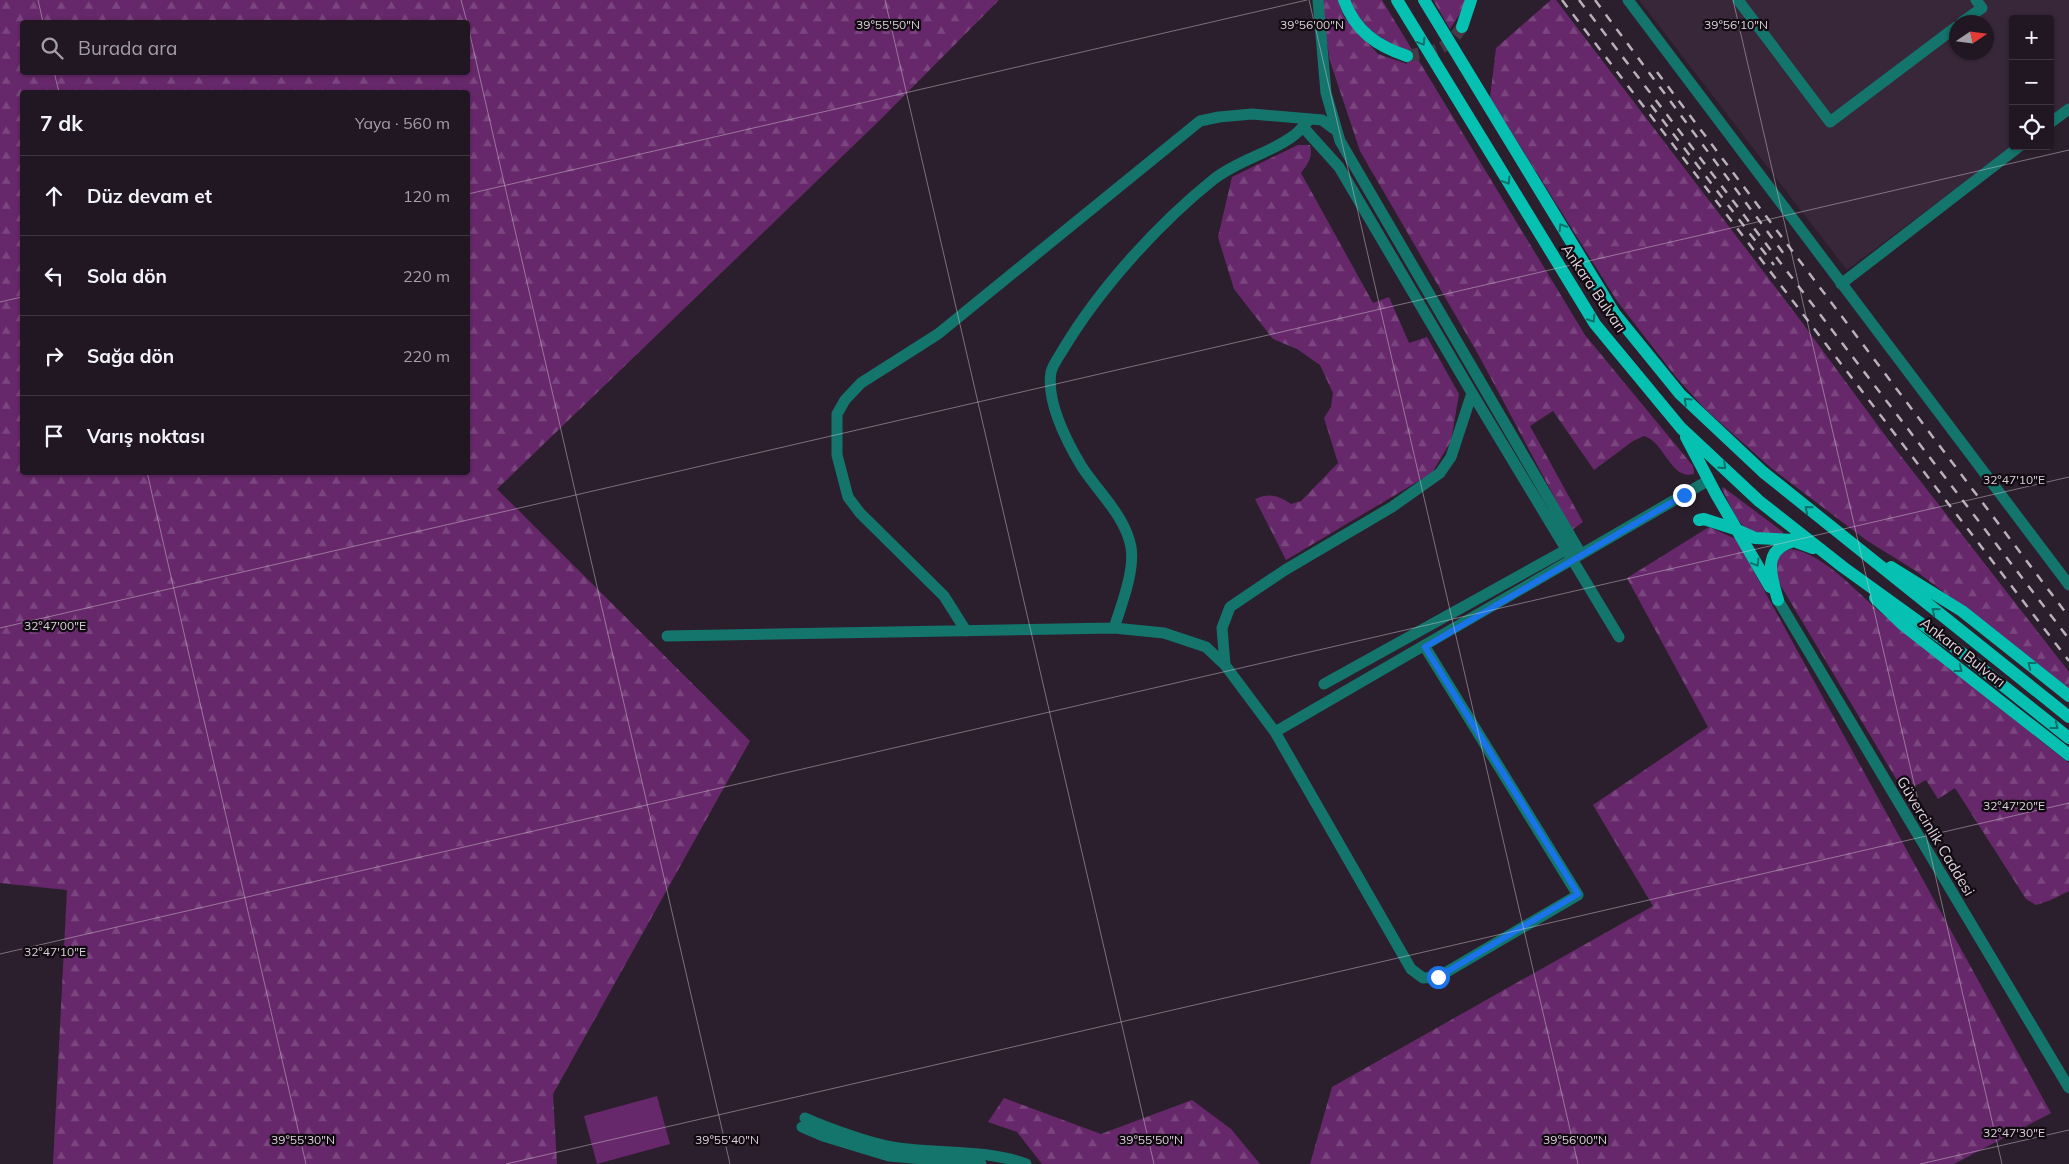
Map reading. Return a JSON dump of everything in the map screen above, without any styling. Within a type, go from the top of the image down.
[{"type":"main road","points":[[1344,0],[1348,11],[1368,37],[1390,50],[1407,56]]},
{"type":"main road","name":"Ankara Bulvarı","points":[[1397,0],[1595,324],[1681,428],[1759,501],[1844,567],[1962,653],[2069,738]]},
{"type":"main road","name":"Ankara Bulvarı","points":[[1424,0],[1615,314],[1680,394],[1763,472],[2069,716]]},
{"type":"main road","points":[[1462,27],[1471,0]]},
{"type":"main road","points":[[1681,428],[1735,529],[1778,600]]},
{"type":"main road","points":[[1699,520],[1704,519],[1755,538],[1793,539],[1806,544],[1844,567]]},
{"type":"main road","name":"Ankara Bulvarı","points":[[1844,538],[1962,611],[2069,696]]},
{"type":"main road","points":[[1778,600],[1771,574],[1771,559],[1778,549],[1786,544],[1794,542],[1806,544]]},
{"type":"main road","name":"Ankara Bulvarı","points":[[1844,567],[1902,624],[2069,756]]},
{"type":"street","points":[[1318,0],[1326,93],[1337,132],[1619,637]]},
{"type":"street","points":[[1628,0],[2069,585]]},
{"type":"street","points":[[1738,0],[1830,122],[1949,32]]},
{"type":"street","points":[[1972,15],[1982,8],[1976,0]]},
{"type":"street","points":[[2054,120],[2069,109]]},
{"type":"street","points":[[966,630],[944,596],[860,513],[848,498],[838,455],[837,440],[837,414],[845,400],[861,383],[938,334],[1200,121],[1252,114],[1306,123],[1322,120],[1337,132]]},
{"type":"street","points":[[1306,123],[1339,167],[1472,393],[1573,552]]},
{"type":"street","points":[[1114,628],[1128,583],[1131,548],[1110,501],[1083,468],[1062,430],[1053,402],[1051,371],[1083,320],[1148,240],[1214,179],[1240,161],[1277,146],[1295,136],[1306,123]]},
{"type":"street","points":[[1841,284],[2015,150]]},
{"type":"street","points":[[1225,665],[1222,628],[1230,607],[1285,570],[1392,507],[1440,473],[1451,457],[1472,393]]},
{"type":"street","points":[[1324,684],[1709,480]]},
{"type":"street","points":[[1275,732],[1425,647],[1573,552]]},
{"type":"street","name":"Güvercinlik Caddesi","points":[[1778,600],[2069,1088]]},
{"type":"street","points":[[667,636],[1114,628],[1164,633],[1206,647],[1225,665],[1275,732],[1411,969],[1423,978],[1438,977],[1578,894],[1425,647]]},
{"type":"street","points":[[981,1164],[889,1156],[823,1136],[803,1122],[892,1147],[979,1153],[1012,1159],[1026,1164]]},
{"type":"shaded area","points":[[1639,0],[2069,0],[2069,104],[2054,115],[2054,15],[2009,15],[2009,149],[1847,270]]},
{"type":"green space","points":[[0,0],[999,0],[881,119],[497,489],[750,741],[553,1094],[557,1164],[53,1164],[67,890],[0,883]]},
{"type":"green space","points":[[1320,0],[1338,0],[1344,17],[1378,54],[1407,64],[1406,51],[1372,31],[1360,18],[1350,0],[1382,0],[1585,335],[1693,466],[1694,474],[1686,475],[1679,472],[1657,445],[1651,439],[1644,436],[1633,441],[1594,470],[1553,411],[1530,426],[1583,522],[1572,530],[1478,354],[1360,151],[1330,61]]},
{"type":"green space","points":[[1433,0],[1466,0],[1465,6],[1450,29]]},
{"type":"green space","points":[[1551,0],[1556,0],[1795,313],[1890,442],[2069,672],[2069,688],[1916,571],[1866,540],[1771,468],[1705,409],[1676,377],[1617,301],[1490,98],[1496,48]]},
{"type":"green space","points":[[1298,145],[1310,145],[1311,153],[1309,160],[1301,173],[1373,303],[1389,297],[1409,343],[1427,337],[1459,394],[1451,441],[1432,473],[1286,560],[1255,499],[1269,496],[1277,497],[1291,504],[1301,501],[1338,463],[1324,418],[1331,407],[1333,393],[1320,365],[1297,349],[1273,339],[1234,289],[1218,237],[1232,177]]},
{"type":"green space","points":[[1723,487],[1783,532],[1783,534],[1762,535],[1749,531],[1735,515],[1722,489]]},
{"type":"green space","points":[[1709,527],[1736,539],[2051,1113],[1954,1164],[1310,1164],[1332,1087],[1653,906],[1593,805],[1708,727],[1627,578]]},
{"type":"green space","points":[[1791,549],[1804,552],[1829,567],[1886,617],[2069,763],[2069,891],[2036,905],[2026,899],[1955,788],[1938,799],[1926,780],[1904,792],[1775,576],[1780,556]]},
{"type":"green space","points":[[657,1096],[670,1144],[597,1164],[584,1116]]},
{"type":"green space","points":[[1004,1098],[1101,1134],[1192,1100],[1231,1129],[1260,1164],[1042,1164],[1017,1132],[988,1122]]},
{"type":"tunnel","points":[[1407,56],[1439,49],[1450,42],[1462,27]]},
{"type":"railway","points":[[1562,0],[2069,661]]},
{"type":"railway","points":[[1579,0],[2069,639]]},
{"type":"railway","points":[[1595,0],[1787,258]]},
{"type":"railway","points":[[1657,72],[2069,617]]},
{"type":"railway","points":[[1651,105],[1774,265]]},
{"type":"route","points":[[1438,977],[1578,894],[1425,647],[1684,495]]}]
